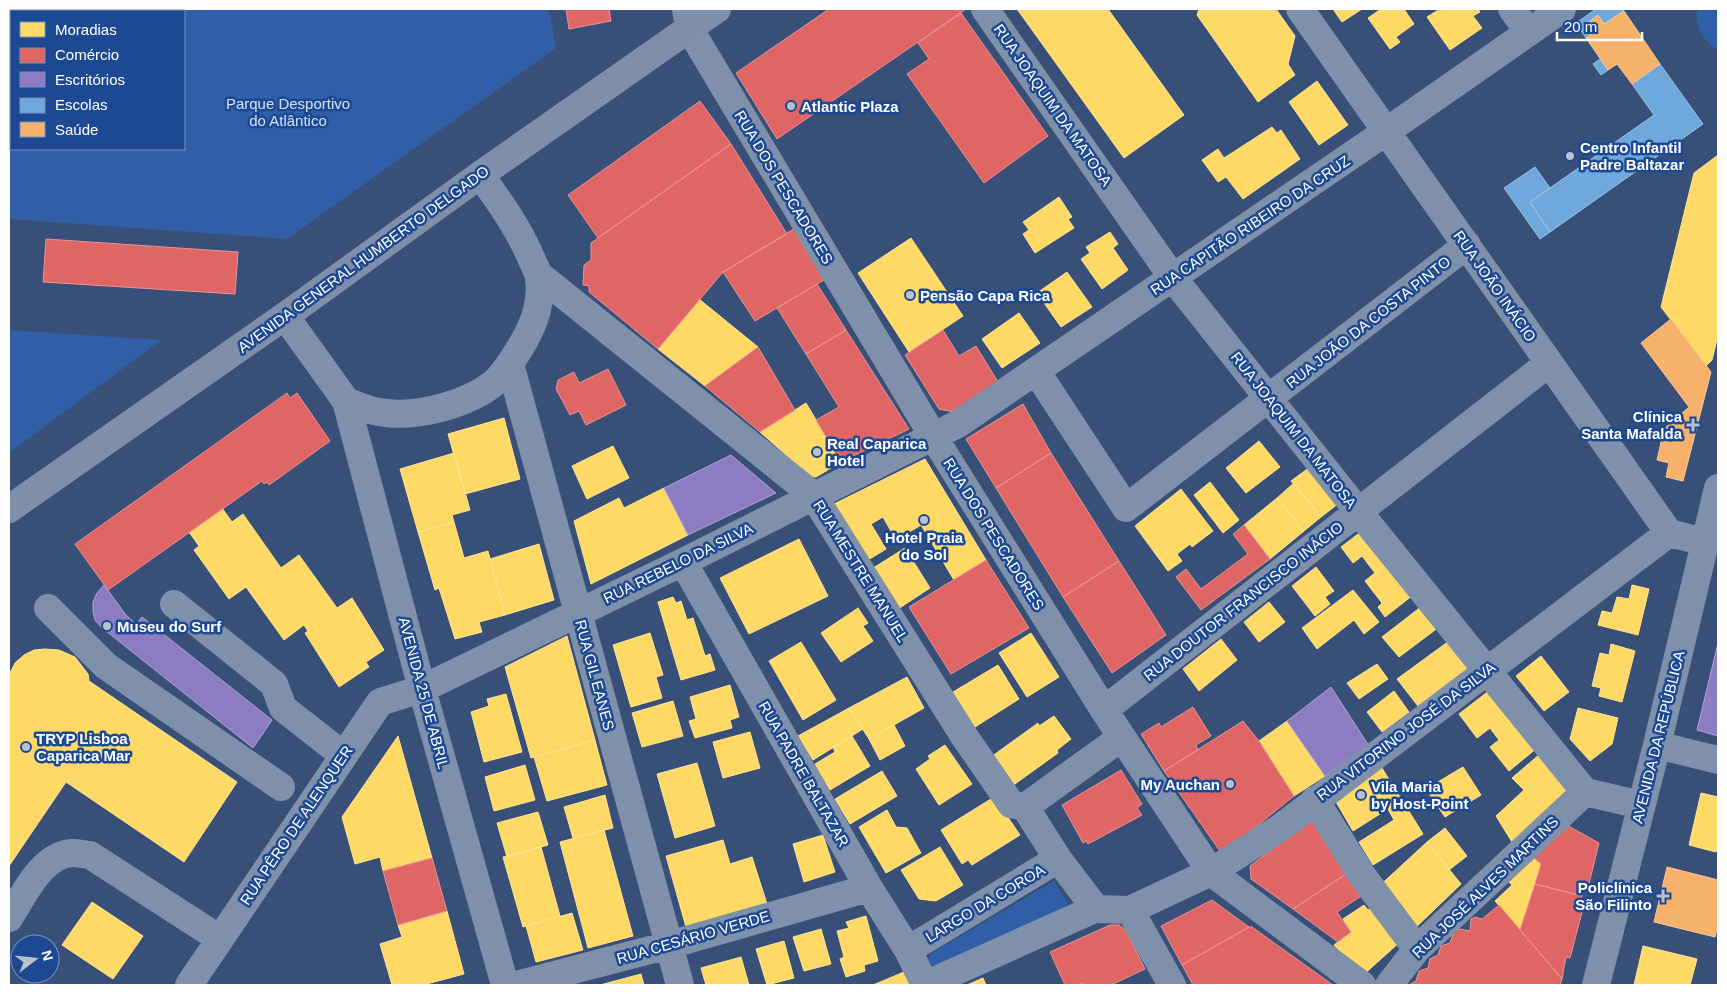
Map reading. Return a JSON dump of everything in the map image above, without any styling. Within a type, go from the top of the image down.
[{"type":"main road","name":"AVENIDA GENERAL HUMBERTO DELGADO","points":[[9,509],[285,316],[480,175],[688,18],[717,9]]},
{"type":"street","name":"RUA JOAQUIM DA MATOSA","points":[[986,9],[1173,278],[1585,792]]},
{"type":"street","name":"RUA JOÃO INÁCIO","points":[[1300,9],[1669,532]]},
{"type":"street","points":[[1512,9],[1529,32]]},
{"type":"street","name":"RUA CAPITÃO RIBEIRO DA CRUZ","points":[[933,436],[958,424],[1387,132],[1562,9]]},
{"type":"street","name":"RUA DOS PESCADORES","points":[[688,18],[933,436],[1104,710],[1211,872],[1362,985]]},
{"type":"street","points":[[285,316],[346,401],[361,407],[386,413],[410,413],[432,410],[471,397],[494,382],[510,364],[530,331],[537,314],[540,295],[539,275],[516,228],[480,175]]},
{"type":"street","name":"RUA JOÃO DA COSTA PINTO","points":[[1036,371],[1126,508],[1467,245]]},
{"type":"street","name":"RUA MESTRE MANUEL","points":[[539,275],[813,496],[970,743],[1011,804],[1025,808],[1058,858]]},
{"type":"street","name":"RUA DOUTOR FRANCISCO INÁCIO","points":[[1104,710],[1549,363]]},
{"type":"street","name":"RUA GIL EANES","points":[[510,364],[680,985]]},
{"type":"street","name":"AVENIDA 25 DE ABRIL","points":[[346,401],[422,689],[505,985]]},
{"type":"street","points":[[358,446],[363,430],[373,419],[386,413]]},
{"type":"street","name":"RUA REBELO DA SILVA","points":[[422,689],[683,562],[933,436]]},
{"type":"street","name":"AVENIDA DA REPÚBLICA","points":[[1596,982],[1657,744],[1718,488]]},
{"type":"street","points":[[1669,532],[1705,542]]},
{"type":"street","name":"RUA VITORINO JOSÉ DA SILVA","points":[[1130,910],[1211,872],[1280,828],[1669,532]]},
{"type":"street","name":"RUA PADRE BALTAZAR","points":[[683,562],[869,888],[908,950],[925,985]]},
{"type":"street","points":[[174,604],[274,684],[283,708],[344,755]]},
{"type":"street","points":[[48,608],[106,666],[281,786]]},
{"type":"street","name":"RUA PÊRO DE ALENQUER","points":[[189,985],[380,702],[422,689]]},
{"type":"street","points":[[1025,808],[1122,737]]},
{"type":"street","points":[[1657,744],[1718,760]]},
{"type":"street","points":[[1585,792],[1641,805]]},
{"type":"street","name":"RUA JOSÉ ALVES MARTINS","points":[[1389,985],[1417,949],[1585,792]]},
{"type":"street","points":[[1315,800],[1361,874],[1417,949]]},
{"type":"street","points":[[9,918],[43,866],[58,857],[73,853],[90,855],[220,938]]},
{"type":"street","name":"LARGO DA COROA","points":[[908,950],[1058,858],[1090,901]]},
{"type":"street","name":"RUA CESÁRIO VERDE","points":[[516,985],[669,945],[869,888]]},
{"type":"street","points":[[1090,901],[1097,909],[1130,910],[1172,985]]},
{"type":"street","points":[[925,985],[1090,911],[1090,901]]},
{"type":"green space","name":"Parque Desportivo do Atlântico","points":[[549,9],[556,48],[287,239],[9,219],[10,84],[10,150],[185,150],[185,10],[72,10]]},
{"type":"green space","points":[[1697,9],[1713,9],[1718,17],[1718,50],[1708,42],[1698,27]]},
{"type":"green space","points":[[9,330],[161,340],[9,453]]},
{"type":"green space","points":[[1054,881],[1070,908],[941,967],[928,964],[928,958],[932,953]]},
{"type":"building: Moradias","points":[[1017,9],[1108,9],[1184,115],[1124,158]]},
{"type":"building: Moradias","points":[[1199,9],[1276,9],[1295,36],[1288,64],[1295,75],[1258,102],[1197,15]]},
{"type":"building: Moradias","points":[[1333,9],[1362,9],[1342,22]]},
{"type":"building: Moradias","points":[[1381,9],[1404,9],[1414,24],[1396,37],[1400,42],[1390,49],[1368,18]]},
{"type":"building: Moradias","points":[[1440,9],[1478,9],[1480,12],[1473,16],[1482,28],[1450,50],[1427,17]]},
{"type":"building: Moradias","points":[[1317,81],[1348,125],[1319,145],[1289,102]]},
{"type":"building: Moradias","points":[[1272,127],[1277,133],[1281,130],[1300,159],[1243,199],[1226,177],[1218,182],[1202,160],[1218,149],[1224,158]]},
{"type":"building: Moradias","points":[[1718,155],[1718,335],[1712,360],[1706,366],[1661,307],[1694,173]]},
{"type":"building: Moradias","points":[[1059,197],[1072,217],[1068,219],[1074,228],[1035,253],[1023,234],[1029,230],[1023,222]]},
{"type":"building: Moradias","points":[[1110,232],[1118,244],[1113,248],[1128,270],[1102,289],[1081,259],[1090,253],[1086,247]]},
{"type":"building: Moradias","name":"Pensão Capa Rica","points":[[911,238],[963,316],[909,352],[858,273]]},
{"type":"building: Moradias","points":[[1067,272],[1092,307],[1061,327],[1037,293]]},
{"type":"building: Moradias","points":[[699,299],[758,347],[705,386],[658,349]]},
{"type":"building: Moradias","points":[[1019,313],[1040,343],[1002,368],[982,339]]},
{"type":"building: Moradias","points":[[806,403],[841,462],[816,477],[810,476],[760,432]]},
{"type":"building: Moradias","points":[[504,418],[520,479],[465,494],[448,434]]},
{"type":"building: Moradias","points":[[1259,441],[1280,467],[1246,493],[1226,468]]},
{"type":"building: Moradias","points":[[613,446],[629,478],[587,499],[572,466]]},
{"type":"building: Moradias","points":[[454,453],[470,510],[452,515],[454,522],[418,532],[400,469]]},
{"type":"building: Moradias","name":"Hotel Praia do Sol","points":[[925,459],[986,560],[954,580],[921,525],[896,540],[883,517],[871,524],[886,549],[868,560],[834,504]]},
{"type":"building: Moradias","points":[[1310,467],[1339,503],[1321,517],[1291,481]]},
{"type":"building: Moradias","points":[[1210,482],[1239,520],[1223,533],[1194,495]]},
{"type":"building: Moradias","points":[[1294,483],[1321,517],[1304,531],[1277,498]]},
{"type":"building: Moradias","points":[[664,488],[688,535],[591,584],[574,521],[619,498],[624,508]]},
{"type":"building: Moradias","points":[[1181,489],[1213,531],[1192,547],[1190,544],[1177,554],[1182,561],[1168,571],[1135,526]]},
{"type":"building: Moradias","points":[[1277,498],[1304,531],[1270,559],[1244,525]]},
{"type":"building: Moradias","points":[[222,508],[232,522],[243,514],[281,568],[299,555],[337,608],[352,598],[384,650],[366,662],[369,667],[339,687],[305,633],[308,631],[304,625],[284,640],[246,587],[229,599],[194,550],[199,546],[189,532]]},
{"type":"building: Moradias","points":[[454,522],[464,558],[488,551],[505,615],[479,622],[482,632],[455,639],[439,588],[435,590],[418,532]]},
{"type":"building: Moradias","points":[[1362,531],[1387,563],[1375,573],[1362,556],[1353,563],[1341,547]]},
{"type":"building: Moradias","points":[[799,539],[828,596],[749,634],[720,578]]},
{"type":"building: Moradias","points":[[539,544],[554,600],[505,615],[490,559]]},
{"type":"building: Moradias","points":[[905,548],[930,588],[895,611],[870,570]]},
{"type":"building: Moradias","points":[[1387,563],[1413,595],[1385,617],[1378,607],[1382,603],[1365,581]]},
{"type":"building: Moradias","points":[[1316,567],[1334,591],[1325,597],[1330,604],[1315,616],[1292,586]]},
{"type":"building: Moradias","points":[[1632,585],[1649,589],[1638,635],[1598,625],[1602,611],[1612,613],[1617,597],[1629,599]]},
{"type":"building: Moradias","points":[[1353,590],[1379,622],[1364,634],[1354,620],[1317,649],[1302,628]]},
{"type":"building: Moradias","points":[[673,597],[676,603],[681,601],[687,620],[693,618],[705,656],[710,654],[715,670],[681,680],[658,602]]},
{"type":"building: Moradias","points":[[1269,602],[1285,622],[1259,642],[1244,622]]},
{"type":"building: Moradias","points":[[1422,606],[1439,627],[1399,657],[1382,637]]},
{"type":"building: Moradias","points":[[858,608],[868,623],[863,626],[873,641],[841,662],[821,633]]},
{"type":"building: Moradias","points":[[650,633],[663,675],[656,677],[662,698],[631,707],[613,645]]},
{"type":"building: Moradias","points":[[1031,633],[1059,677],[1027,697],[999,653]]},
{"type":"building: Moradias","points":[[567,636],[595,740],[531,758],[505,667]]},
{"type":"building: Moradias","points":[[1221,639],[1237,660],[1199,691],[1183,669]]},
{"type":"building: Moradias","points":[[1449,641],[1470,667],[1418,706],[1397,679]]},
{"type":"building: Moradias","points":[[801,642],[836,700],[803,720],[769,661]]},
{"type":"building: Moradias","points":[[1611,644],[1635,651],[1622,702],[1599,696],[1601,688],[1592,686],[1600,653],[1609,655]]},
{"type":"building: Moradias","points":[[34,650],[59,650],[75,657],[88,674],[89,681],[237,782],[184,862],[66,782],[9,866],[9,675],[15,663],[24,655]]},
{"type":"building: Moradias","points":[[1541,656],[1569,692],[1544,711],[1516,676]]},
{"type":"building: Moradias","points":[[1377,664],[1388,679],[1359,699],[1347,683]]},
{"type":"building: Moradias","points":[[998,665],[1019,699],[975,727],[953,692]]},
{"type":"building: Moradias","points":[[907,677],[924,708],[869,739],[849,708]]},
{"type":"building: Moradias","points":[[730,685],[739,717],[730,720],[732,728],[695,738],[689,721],[696,719],[690,697]]},
{"type":"building: Moradias","points":[[1490,690],[1537,748],[1509,771],[1490,747],[1499,740],[1490,728],[1477,738],[1459,714]]},
{"type":"building: Moradias","points":[[1394,691],[1409,712],[1382,732],[1367,712]]},
{"type":"building: Moradias","points":[[506,694],[522,752],[484,762],[471,712],[489,706],[487,699]]},
{"type":"building: Moradias","points":[[673,701],[683,736],[642,747],[632,713]]},
{"type":"building: Moradias","points":[[849,708],[863,729],[813,760],[798,736]]},
{"type":"building: Moradias","points":[[1578,708],[1618,718],[1612,744],[1590,761],[1570,739]]},
{"type":"building: Moradias","points":[[1054,716],[1071,739],[1057,750],[1058,753],[1012,786],[991,757],[1038,723],[1039,726]]},
{"type":"building: Moradias","points":[[1287,721],[1325,776],[1294,796],[1259,741]]},
{"type":"building: Moradias","points":[[894,725],[905,746],[880,760],[869,739]]},
{"type":"building: Moradias","points":[[750,732],[760,768],[723,778],[713,742]]},
{"type":"building: Moradias","points":[[398,736],[432,858],[383,871],[380,857],[355,864],[342,817]]},
{"type":"building: Moradias","points":[[852,736],[870,766],[830,790],[815,764],[835,752],[833,747]]},
{"type":"building: Moradias","points":[[595,740],[607,785],[547,801],[534,757]]},
{"type":"building: Moradias","points":[[945,745],[972,784],[939,805],[916,769],[930,759],[928,756]]},
{"type":"building: Moradias","points":[[1540,754],[1569,791],[1512,842],[1496,816],[1524,790],[1512,778]]},
{"type":"building: Moradias","points":[[697,763],[715,826],[675,838],[657,774]]},
{"type":"building: Moradias","points":[[525,765],[535,800],[494,811],[485,777]]},
{"type":"building: Moradias","points":[[1380,765],[1402,800],[1353,831],[1332,795]]},
{"type":"building: Moradias","points":[[1463,767],[1481,795],[1445,817],[1426,789]]},
{"type":"building: Moradias","points":[[882,771],[897,796],[850,824],[835,799]]},
{"type":"building: Moradias","points":[[1701,793],[1718,797],[1718,845],[1716,852],[1689,845]]},
{"type":"building: Moradias","points":[[605,795],[613,828],[573,838],[564,807]]},
{"type":"building: Moradias","points":[[994,797],[1020,835],[972,865],[968,860],[962,864],[941,830]]},
{"type":"building: Moradias","points":[[1402,800],[1423,834],[1373,865],[1359,842],[1394,820],[1388,809]]},
{"type":"building: Moradias","points":[[887,810],[896,827],[907,828],[921,853],[886,873],[859,827]]},
{"type":"building: Moradias","points":[[538,812],[548,845],[507,857],[497,823]]},
{"type":"building: Moradias","points":[[1445,828],[1467,856],[1449,870],[1427,842]]},
{"type":"building: Moradias","points":[[604,830],[633,936],[588,948],[560,842]]},
{"type":"building: Moradias","points":[[823,835],[835,872],[804,882],[793,844]]},
{"type":"building: Moradias","points":[[723,840],[730,864],[752,857],[767,904],[686,927],[666,856]]},
{"type":"building: Moradias","points":[[1427,842],[1461,884],[1411,932],[1375,890]]},
{"type":"building: Moradias","points":[[541,847],[560,916],[523,927],[503,857]]},
{"type":"building: Moradias","points":[[940,847],[963,885],[936,901],[919,899],[901,870]]},
{"type":"building: Moradias","points":[[1534,858],[1541,864],[1520,930],[1495,901],[1512,885],[1506,879]]},
{"type":"building: Moradias","points":[[92,902],[143,936],[113,979],[62,945]]},
{"type":"building: Moradias","points":[[1364,905],[1368,910],[1375,905],[1401,941],[1362,976],[1334,945],[1351,932],[1343,919]]},
{"type":"building: Moradias","points":[[447,911],[464,974],[423,985],[392,985],[380,944],[402,937],[398,925]]},
{"type":"building: Moradias","points":[[572,913],[583,950],[536,962],[526,926]]},
{"type":"building: Moradias","points":[[866,916],[878,961],[864,965],[865,971],[846,977],[840,959],[844,957],[837,931],[849,928],[846,922]]},
{"type":"building: Moradias","points":[[821,929],[831,964],[804,971],[793,937]]},
{"type":"building: Moradias","points":[[784,941],[794,978],[767,985],[756,949]]},
{"type":"building: Moradias","points":[[1643,946],[1697,959],[1690,985],[1634,985]]},
{"type":"building: Moradias","points":[[741,957],[749,985],[706,985],[701,968]]},
{"type":"building: Moradias","points":[[904,972],[910,985],[873,985]]},
{"type":"building: Moradias","points":[[641,974],[644,985],[600,985]]},
{"type":"building: Moradias","points":[[983,978],[986,985],[967,985]]},
{"type":"building: Comércio","points":[[566,9],[609,9],[611,21],[569,29]]},
{"type":"building: Comércio","name":"Atlantic Plaza","points":[[829,9],[966,9],[777,139],[736,73]]},
{"type":"building: Comércio","points":[[961,13],[1048,136],[984,183],[907,74],[929,59],[918,43]]},
{"type":"building: Comércio","points":[[700,101],[731,144],[598,238],[568,195]]},
{"type":"building: Comércio","points":[[731,144],[787,234],[723,272],[658,349],[589,292],[589,286],[583,285],[584,265],[591,260],[591,243]]},
{"type":"building: Comércio","points":[[797,227],[829,277],[755,321],[723,272]]},
{"type":"building: Comércio","points":[[46,239],[238,252],[235,294],[43,282]]},
{"type":"building: Comércio","points":[[817,284],[846,330],[806,354],[777,308]]},
{"type":"building: Comércio","points":[[846,330],[909,429],[841,462],[816,420],[839,407],[806,354]]},
{"type":"building: Comércio","points":[[943,330],[959,356],[976,346],[998,382],[954,412],[939,409],[905,355]]},
{"type":"building: Comércio","points":[[758,347],[795,410],[760,432],[705,386]]},
{"type":"building: Comércio","points":[[608,369],[626,405],[586,425],[579,411],[570,415],[556,389],[558,380],[574,372],[579,383]]},
{"type":"building: Comércio","points":[[287,393],[290,398],[297,393],[330,441],[269,485],[267,482],[264,484],[262,481],[108,590],[75,544]]},
{"type":"building: Comércio","points":[[1023,404],[1051,453],[996,488],[966,439]]},
{"type":"building: Comércio","points":[[1051,453],[1119,561],[1063,597],[996,488]]},
{"type":"building: Comércio","points":[[1244,525],[1270,559],[1201,610],[1176,577],[1186,569],[1201,589],[1248,554],[1233,534]]},
{"type":"building: Comércio","points":[[986,560],[1029,628],[951,674],[909,607]]},
{"type":"building: Comércio","points":[[1119,561],[1166,635],[1112,673],[1063,597]]},
{"type":"building: Comércio","points":[[1193,707],[1211,736],[1196,745],[1198,750],[1164,771],[1141,734],[1159,723],[1161,727]]},
{"type":"building: Comércio","name":"My Auchan","points":[[1243,721],[1259,741],[1294,796],[1222,854],[1164,771]]},
{"type":"building: Comércio","points":[[1121,770],[1142,804],[1137,808],[1142,815],[1088,844],[1086,841],[1083,843],[1062,805]]},
{"type":"building: Comércio","points":[[1314,818],[1353,869],[1293,909],[1251,879],[1250,866]]},
{"type":"building: Comércio","points":[[1563,823],[1599,843],[1588,888],[1584,887],[1582,896],[1535,884],[1541,864],[1534,858]]},
{"type":"building: Comércio","points":[[432,858],[447,911],[398,925],[383,871]]},
{"type":"building: Comércio","points":[[1348,873],[1363,895],[1337,912],[1351,932],[1338,942],[1293,909]]},
{"type":"building: Comércio","points":[[1535,884],[1582,896],[1578,911],[1582,912],[1570,958],[1566,957],[1562,979],[1520,930]]},
{"type":"building: Comércio","points":[[1212,900],[1249,927],[1182,965],[1161,926]]},
{"type":"building: Comércio","points":[[1499,905],[1562,979],[1560,985],[1409,985],[1416,981],[1419,971],[1428,968],[1430,959],[1438,955],[1441,946],[1450,943],[1454,931],[1460,929],[1470,931],[1471,919],[1475,917],[1482,919]]},
{"type":"building: Comércio","points":[[1110,925],[1119,925],[1126,930],[1145,969],[1111,985],[1084,985],[1082,983],[1065,985],[1050,952]]},
{"type":"building: Comércio","points":[[1252,927],[1333,985],[1193,985],[1182,965]]},
{"type":"building: Escritórios","points":[[731,455],[776,493],[688,535],[664,488]]},
{"type":"building: Escritórios","points":[[104,585],[126,615],[136,624],[142,617],[272,720],[253,748],[101,627],[95,620],[93,602],[97,593]]},
{"type":"building: Escritórios","points":[[1718,643],[1718,736],[1697,730]]},
{"type":"building: Escritórios","points":[[1331,687],[1369,746],[1325,776],[1287,721]]},
{"type":"building: Escolas","points":[[1596,9],[1622,9],[1624,11],[1604,24],[1598,15],[1589,22],[1595,31],[1586,38],[1576,23]]},
{"type":"building: Escolas","points":[[1600,59],[1608,70],[1601,75],[1593,64]]},
{"type":"building: Escolas","points":[[1660,64],[1703,124],[1550,232],[1530,202],[1654,115],[1632,84]]},
{"type":"building: Escolas","points":[[1535,167],[1550,188],[1530,202],[1550,232],[1540,239],[1504,188]]},
{"type":"building: Saúde","points":[[1624,11],[1660,64],[1632,84],[1617,64],[1608,70],[1586,38],[1595,31],[1589,22],[1598,15],[1604,24]]},
{"type":"building: Saúde","points":[[1671,319],[1711,372],[1683,481],[1666,477],[1669,463],[1657,460],[1664,429],[1689,407],[1641,343]]},
{"type":"building: Saúde","points":[[1667,867],[1718,880],[1718,926],[1715,937],[1654,922]]},
{"type":"place","name":"Atlantic Plaza","points":[[791,106]]},
{"type":"place","name":"Centro Infantil Padre Baltazar","points":[[1570,156]]},
{"type":"place","name":"Pensão Capa Rica","points":[[910,295]]},
{"type":"place","name":"Clínica Santa Mafalda","points":[[1693,425]]},
{"type":"place","name":"Real Caparica Hotel","points":[[817,452]]},
{"type":"place","name":"Hotel Praia do Sol","points":[[924,520]]},
{"type":"place","name":"Museu do Surf","points":[[107,626]]},
{"type":"place","name":"TRYP Lisboa Caparica Mar","points":[[26,747]]},
{"type":"place","name":"My Auchan","points":[[1230,784]]},
{"type":"place","name":"Vila Maria by Host-Point","points":[[1361,795]]},
{"type":"place","name":"Policlínica São Filinto","points":[[1663,896]]}]
